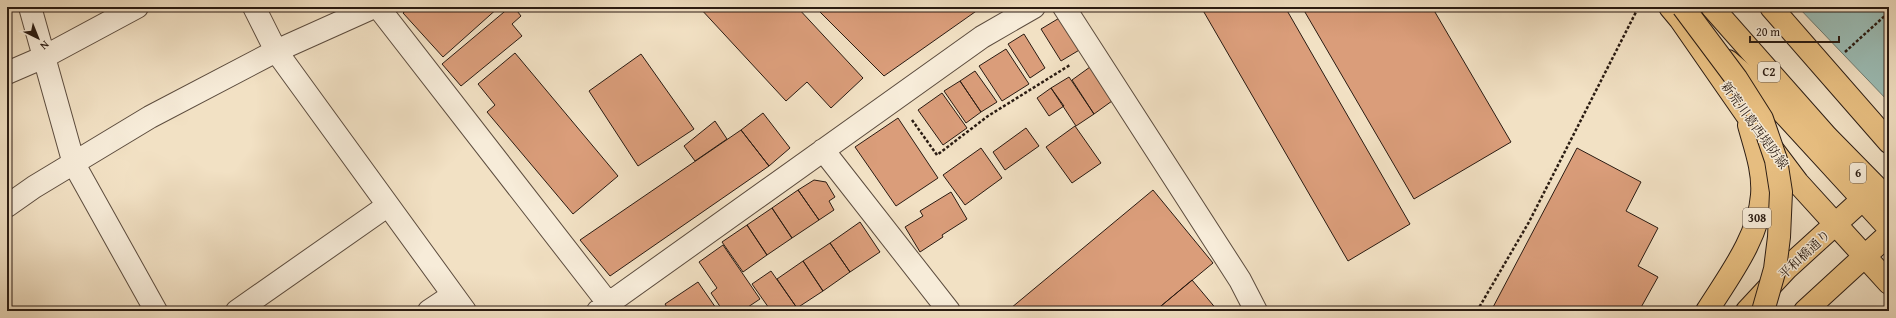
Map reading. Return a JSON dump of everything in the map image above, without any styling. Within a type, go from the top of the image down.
[{"type":"main road","name":"C2","points":[[1712,7],[1826,138],[1889,200]]},
{"type":"main road","points":[[1771,7],[1889,143]]},
{"type":"main road","points":[[1678,11],[1736,78],[1762,119],[1776,160],[1781,192],[1780,236],[1774,269],[1763,311]]},
{"type":"main road","name":"新荒川葛西堤防線","points":[[1678,11],[1746,114],[1798,183],[1864,258],[1889,283]]},
{"type":"main road","name":"新荒川葛西堤防線","points":[[1678,11],[1766,94],[1889,228]]},
{"type":"main road","name":"308","points":[[1707,311],[1750,238],[1759,214],[1762,194],[1761,172],[1746,114]]},
{"type":"main road","name":"6","points":[[1826,138],[1889,210]]},
{"type":"main road","name":"平和橋通り","points":[[1747,311],[1787,268],[1863,199]]},
{"type":"main road","points":[[1805,311],[1889,234]]},
{"type":"street","points":[[30,7],[74,164],[156,311]]},
{"type":"street","points":[[7,73],[44,57],[137,7]]},
{"type":"street","points":[[254,7],[276,51],[387,206],[459,303],[429,311]]},
{"type":"street","points":[[7,206],[34,187],[150,117],[276,51],[374,7]]},
{"type":"street","points":[[378,7],[603,307],[982,37],[1034,7]]},
{"type":"street","points":[[1064,7],[1240,280],[1256,311]]},
{"type":"street","points":[[823,150],[949,311]]},
{"type":"street","points":[[237,311],[387,206]]},
{"type":"path","points":[[1477,311],[1529,222],[1636,12]]},
{"type":"path","points":[[1844,53],[1889,12]]},
{"type":"path","points":[[896,98],[937,156],[988,116],[1092,50]]},
{"type":"water","points":[[1798,7],[1889,7],[1889,102]]},
{"type":"building","points":[[410,7],[499,7],[443,57],[403,13]]},
{"type":"building","points":[[510,7],[514,7],[521,16],[512,24],[522,36],[461,86],[442,64]]},
{"type":"building","points":[[699,7],[797,7],[863,78],[831,108],[807,82],[786,101]]},
{"type":"building","points":[[815,7],[982,7],[884,76]]},
{"type":"building","points":[[1201,7],[1285,7],[1410,224],[1348,261]]},
{"type":"building","points":[[1302,7],[1432,7],[1511,142],[1414,199]]},
{"type":"building","points":[[1061,17],[1081,49],[1061,61],[1041,29]]},
{"type":"building","points":[[1024,34],[1045,68],[1030,78],[1008,44]]},
{"type":"building","points":[[1006,49],[1029,84],[1002,101],[979,66]]},
{"type":"building","points":[[515,53],[618,176],[573,214],[487,112],[495,105],[478,84]]},
{"type":"building","points":[[641,54],[694,129],[638,166],[589,91]]},
{"type":"building","points":[[1090,67],[1112,101],[1094,114],[1072,80]]},
{"type":"building","points":[[975,71],[997,102],[981,112],[960,81]]},
{"type":"building","points":[[1069,77],[1094,114],[1076,126],[1051,88]]},
{"type":"building","points":[[960,81],[981,112],[966,123],[944,91]]},
{"type":"building","points":[[1051,88],[1064,106],[1049,116],[1037,98]]},
{"type":"building","points":[[942,93],[967,128],[943,145],[918,110]]},
{"type":"building","points":[[763,113],[790,148],[769,166],[741,130]]},
{"type":"building","points":[[898,118],[938,178],[896,206],[855,147]]},
{"type":"building","points":[[715,121],[727,139],[695,161],[684,146]]},
{"type":"building","points":[[1075,126],[1101,163],[1072,183],[1046,147]]},
{"type":"building","points":[[1026,128],[1039,146],[1005,170],[993,152]]},
{"type":"building","points":[[741,130],[769,166],[610,276],[580,240]]},
{"type":"building","points":[[981,148],[1002,178],[965,205],[943,175]]},
{"type":"building","points":[[1577,148],[1641,182],[1626,211],[1658,228],[1638,266],[1658,277],[1639,311],[1491,311]]},
{"type":"building","points":[[814,180],[826,182],[835,197],[829,201],[834,210],[819,220],[798,190]]},
{"type":"building","points":[[798,190],[819,220],[792,238],[772,208]]},
{"type":"building","points":[[1153,190],[1213,263],[1155,311],[1014,311],[1011,308]]},
{"type":"building","points":[[951,192],[967,219],[942,235],[943,237],[920,252],[905,227],[923,216],[920,211]]},
{"type":"building","points":[[772,208],[792,238],[767,255],[747,225]]},
{"type":"building","points":[[860,222],[880,252],[850,272],[830,243]]},
{"type":"building","points":[[747,225],[767,255],[743,272],[722,242]]},
{"type":"building","points":[[830,243],[850,272],[823,291],[803,261]]},
{"type":"building","points":[[723,245],[760,299],[742,311],[723,311],[711,293],[717,288],[699,262]]},
{"type":"building","points":[[803,261],[823,291],[797,308],[777,279]]},
{"type":"building","points":[[771,271],[797,308],[793,311],[771,311],[752,284]]},
{"type":"building","points":[[1192,280],[1218,311],[1155,311]]},
{"type":"building","points":[[698,282],[718,311],[669,311],[665,304]]}]
